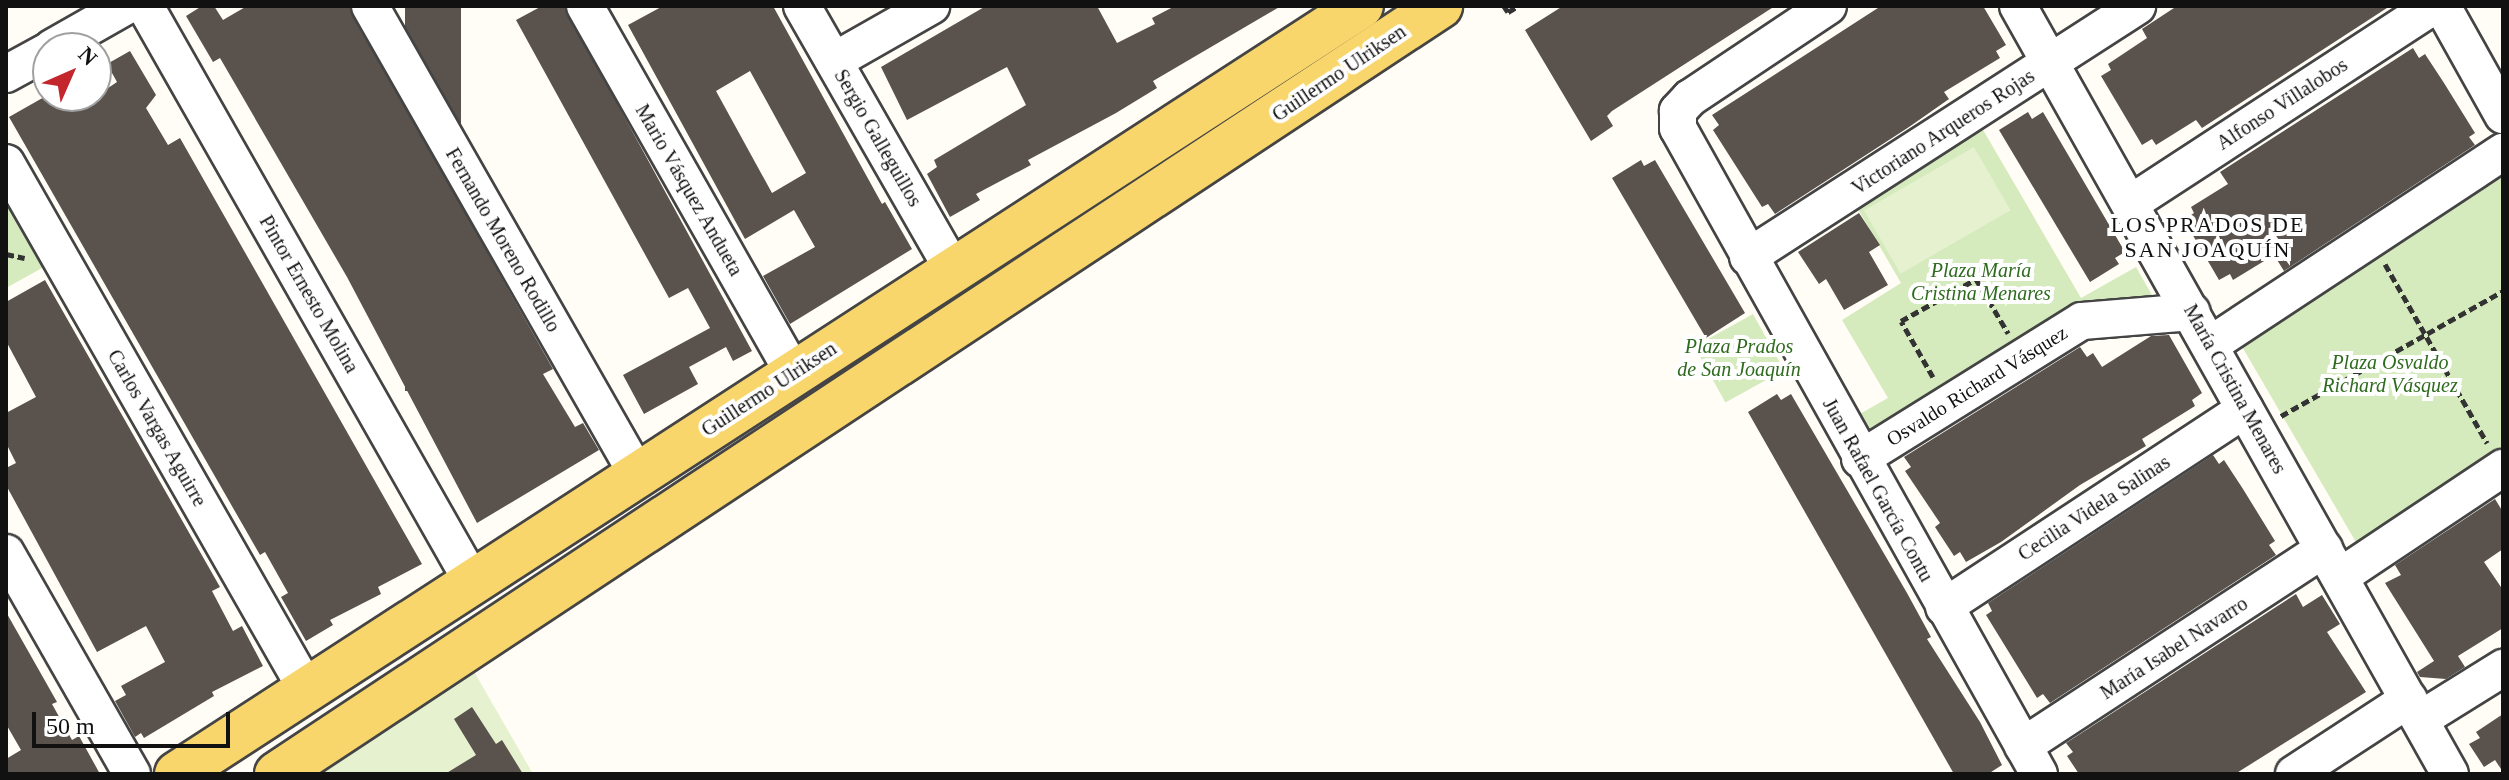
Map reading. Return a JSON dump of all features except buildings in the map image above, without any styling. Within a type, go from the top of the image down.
[{"type":"main road","name":"Guillermo Ulriksen","points":[[177,774],[308,692],[637,474],[1361,6]]},
{"type":"main road","name":"Guillermo Ulriksen","points":[[278,774],[1423,10]]},
{"type":"street","points":[[80,32],[126,6]]},
{"type":"street","name":"Pintor Ernesto Molina","points":[[145,6],[473,583]]},
{"type":"street","name":"Fernando Moreno Rodillo","points":[[370,6],[637,474]]},
{"type":"street","name":"Mario Vásquez Andueta","points":[[585,6],[794,374]]},
{"type":"street","name":"Sergio Galleguillos","points":[[802,6],[953,270]]},
{"type":"street","points":[[834,61],[931,6]]},
{"type":"street","name":"Juan Rafael García Contu","points":[[1828,6],[1678,111],[1678,128],[1860,459],[2031,760]]},
{"type":"street","name":"María Cristina Menares","points":[[2018,6],[2450,774]]},
{"type":"street","name":"Victoriano Arqueros Rojas","points":[[1748,257],[2137,6]]},
{"type":"street","name":"Alfonso Villalobos","points":[[2131,203],[2433,6]]},
{"type":"street","points":[[2442,6],[2503,115]]},
{"type":"street","points":[[6,74],[32,59]]},
{"type":"street","points":[[2210,345],[2503,152]]},
{"type":"street","name":"Carlos Vargas Aguirre","points":[[6,163],[308,692]]},
{"type":"street","name":"Osvaldo Richard Vásquez","points":[[1860,459],[2082,321],[2192,312]]},
{"type":"street","name":"Cecilia Videla Salinas","points":[[1944,607],[2251,419]]},
{"type":"street","name":"María Isabel Navarro","points":[[2031,760],[2332,563],[2502,468]]},
{"type":"street","points":[[6,553],[132,774]]},
{"type":"street","points":[[2294,774],[2415,709],[2503,668]]},
{"type":"path","points":[[1504,6],[1508,12],[1518,6]]},
{"type":"path","points":[[2371,239],[2502,468]]},
{"type":"path","points":[[1949,404],[1901,321],[1976,279],[2023,358]]},
{"type":"path","points":[[2251,419],[2503,291]]},
{"type":"green space","name":"Plaza María Cristina Menares","points":[[1979,123],[2081,298],[2136,267],[2156,302],[1871,437],[1858,415],[1888,398],[1842,320],[1901,283],[1855,204]]},
{"type":"green space","points":[[1974,147],[2010,210],[1901,274],[1864,210]]},
{"type":"green space","name":"Plaza Osvaldo Richard Vásquez","points":[[2503,168],[2503,457],[2360,549],[2237,338]]},
{"type":"green space","points":[[6,186],[51,263],[6,288]]},
{"type":"green space","name":"Plaza Prados de San Joaquín","points":[[1753,314],[1784,370],[1725,402],[1694,346]]},
{"type":"green space","points":[[472,668],[533,774],[308,774]]},
{"type":"district","name":"LOS PRADOS DE SAN JOAQUÍN","points":[[2208,236]]}]
